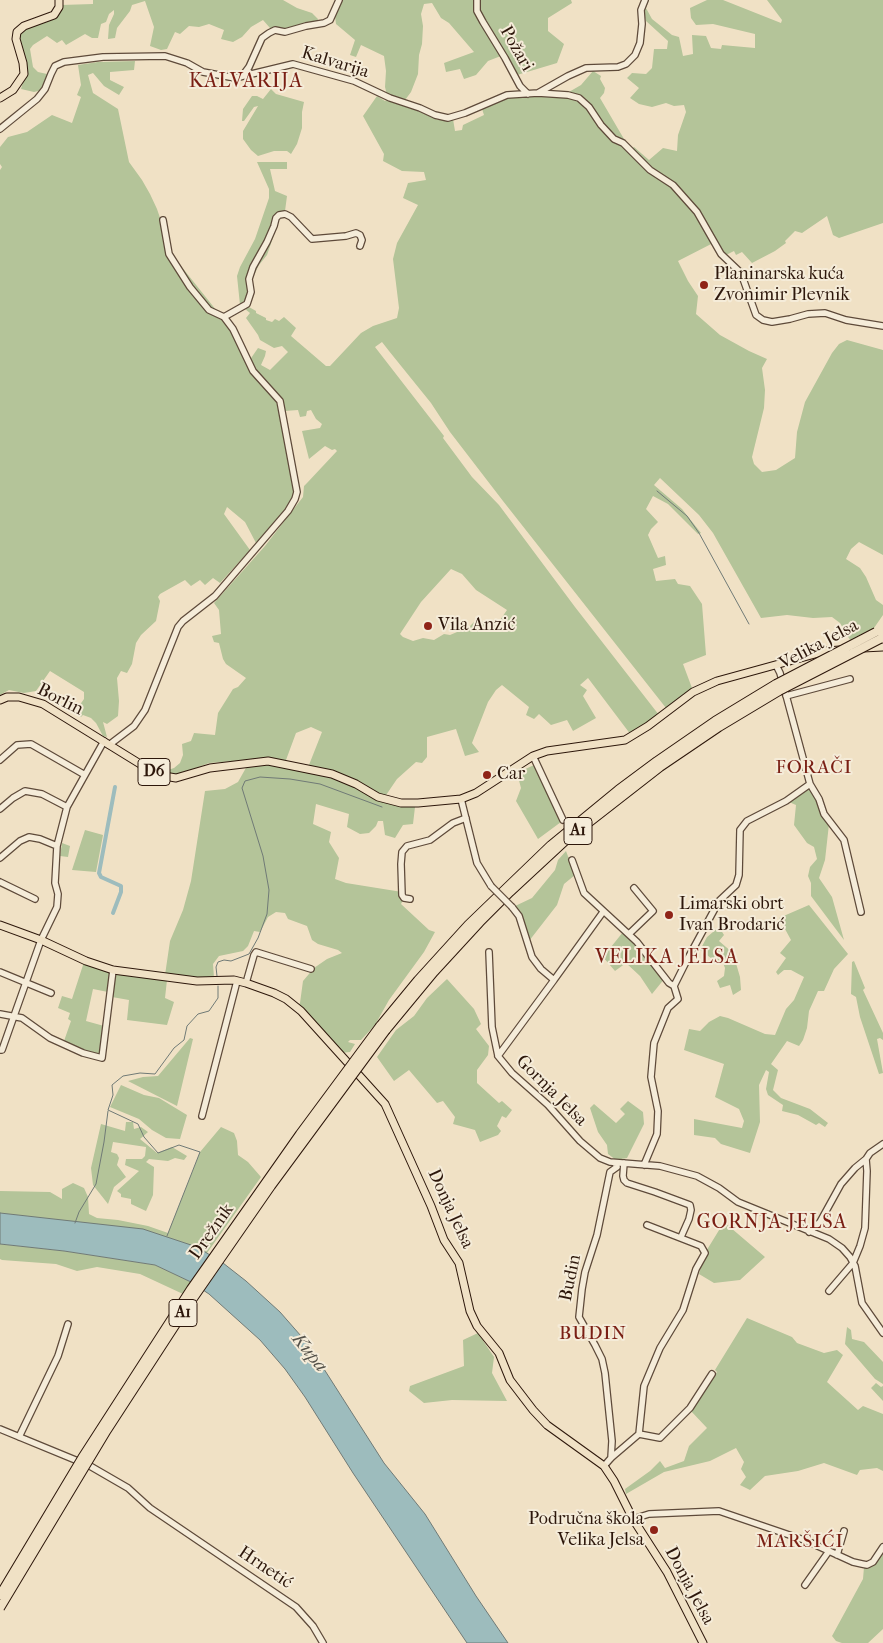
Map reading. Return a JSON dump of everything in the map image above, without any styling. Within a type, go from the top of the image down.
[{"type":"highway","name":"Velika Jelsa","points":[[383,1028],[423,974],[468,925],[551,845],[618,790],[715,721],[880,635]]},
{"type":"highway","name":"Drežnik","points":[[0,1595],[91,1443],[191,1289],[300,1134],[383,1028]]},
{"type":"highway","name":"Drežnik","points":[[0,1608],[107,1430],[185,1310],[383,1028]]},
{"type":"main road","points":[[0,98],[13,90],[24,74],[16,39],[17,32],[24,26],[54,15],[59,7],[59,0]]},
{"type":"main road","name":"D6","points":[[107,743],[158,774],[176,778],[210,768],[268,761],[332,774],[378,796],[401,803],[462,799],[476,793],[532,756],[547,751],[624,740],[639,733],[701,687],[717,681],[826,651],[883,648]]},
{"type":"main road","name":"Borlin","points":[[0,700],[12,696],[35,701],[107,743]]},
{"type":"main road","name":"Donja Jelsa","points":[[0,925],[41,940],[86,961],[113,970],[197,982],[237,981],[274,993],[297,1007],[385,1104],[431,1206],[444,1240],[459,1263],[470,1311],[477,1326],[498,1353],[510,1380],[533,1410],[547,1425],[604,1466],[614,1481],[633,1519],[667,1572],[703,1643]]},
{"type":"street","points":[[243,74],[249,67],[262,38],[275,30],[285,32],[324,23],[330,20],[339,0]]},
{"type":"street","name":"Požari","points":[[477,0],[477,11],[520,86],[528,94]]},
{"type":"street","points":[[538,93],[586,68],[618,67],[626,64],[635,55],[640,43],[641,10],[645,0]]},
{"type":"street","name":"Kalvarija","points":[[0,129],[37,100],[46,89],[55,66],[64,62],[103,57],[165,56],[186,63],[203,72],[235,78],[243,74],[293,64],[354,81],[390,98],[448,118],[465,113],[507,95],[538,93]]},
{"type":"street","points":[[507,95],[520,86]]},
{"type":"street","points":[[538,93],[568,95],[579,98],[589,107],[614,140],[623,144],[650,170],[673,185],[697,212],[721,254],[741,273],[745,279],[756,315],[763,320],[772,322],[790,320],[808,314],[825,313],[846,320],[883,326]]},
{"type":"street","points":[[224,317],[247,304],[251,292],[249,278],[278,215],[285,214],[291,217],[312,239],[346,236],[356,233],[360,235],[362,240],[360,246]]},
{"type":"street","points":[[0,1050],[2,1050],[41,940],[57,907],[58,894],[55,883],[57,846],[66,807],[107,743],[134,726],[145,710],[178,627],[183,620],[215,596],[288,511],[297,492],[280,400],[253,371],[233,329],[224,317],[209,310],[190,288],[169,254],[163,220]]},
{"type":"street","points":[[776,665],[780,673],[810,784],[819,799],[824,814],[844,840],[861,912]]},
{"type":"street","points":[[786,696],[850,679]]},
{"type":"street","points":[[0,760],[17,745],[31,744],[85,775]]},
{"type":"street","points":[[532,756],[563,820]]},
{"type":"street","points":[[674,986],[719,901],[736,885],[739,875],[740,830],[747,821],[786,801],[810,784]]},
{"type":"street","points":[[0,809],[13,798],[26,791],[42,794],[66,807]]},
{"type":"street","points":[[462,799],[477,863],[491,886],[519,916],[532,957],[541,969],[554,980]]},
{"type":"street","points":[[410,899],[404,898],[402,895],[402,852],[407,846],[430,840],[453,823],[466,818]]},
{"type":"street","points":[[0,858],[20,841],[29,837],[57,846]]},
{"type":"street","points":[[572,860],[584,893],[629,934],[669,983],[674,986],[678,999],[668,1008],[654,1043],[651,1077],[658,1111],[657,1134],[644,1165]]},
{"type":"street","points":[[0,882],[35,899]]},
{"type":"street","points":[[629,934],[653,911],[634,888]]},
{"type":"street","points":[[498,1056],[603,912]]},
{"type":"street","points":[[246,983],[256,952],[311,968]]},
{"type":"street","name":"Gornja Jelsa","points":[[489,952],[492,1027],[498,1056],[512,1073],[548,1105],[580,1142],[600,1158],[615,1163],[660,1166],[698,1176],[720,1188],[738,1202],[829,1239],[842,1248],[853,1263],[862,1303],[883,1333]]},
{"type":"street","points":[[0,1014],[22,1018],[50,1038],[83,1053],[102,1058],[113,970]]},
{"type":"street","points":[[0,972],[51,992]]},
{"type":"street","points":[[202,1116],[237,981]]},
{"type":"street","points":[[809,1232],[820,1222],[841,1184],[870,1153],[883,1144]]},
{"type":"street","points":[[829,1291],[853,1263],[865,1228],[866,1159]]},
{"type":"street","name":"Budin","points":[[611,1458],[612,1441],[606,1373],[602,1359],[579,1317],[585,1272],[597,1235],[610,1172],[617,1167],[615,1163]]},
{"type":"street","points":[[624,1164],[623,1176],[627,1183],[690,1205],[691,1210],[681,1237]]},
{"type":"street","points":[[604,1466],[639,1434],[644,1386],[660,1348],[683,1310],[696,1269],[705,1253],[701,1246],[648,1225]]},
{"type":"street","points":[[0,1429],[20,1437],[58,1356],[68,1324]]},
{"type":"street","points":[[639,1434],[660,1438],[690,1408],[712,1374]]},
{"type":"street","name":"Hrnetić","points":[[20,1437],[96,1469],[128,1488],[150,1508],[296,1607],[313,1626],[323,1643]]},
{"type":"street","points":[[633,1519],[650,1514],[720,1511],[807,1541],[853,1562],[867,1564],[876,1560],[883,1547]]},
{"type":"street","points":[[837,1555],[844,1531]]},
{"type":"street","points":[[805,1584],[828,1551]]},
{"type":"green space","points":[[93,0],[283,0],[297,8],[312,13],[318,19],[317,23],[286,29],[270,28],[263,20],[233,42],[221,39],[224,30],[209,24],[199,27],[189,26],[180,34],[175,32],[167,49],[161,50],[150,46],[154,27],[145,1],[132,5],[130,11],[117,28],[115,38],[108,39],[109,25],[114,10],[109,14],[106,22],[101,24],[98,38],[92,38],[85,34],[66,45],[62,40],[57,43],[47,36],[33,45],[30,49],[33,67],[38,72],[47,74],[46,79],[42,90],[34,92],[21,89],[26,71],[19,36],[23,30],[48,20],[61,5],[93,4]]},
{"type":"green space","points":[[341,0],[571,0],[572,3],[548,18],[548,31],[564,44],[557,63],[517,75],[506,54],[488,61],[476,75],[464,79],[460,69],[446,72],[444,63],[474,52],[449,23],[441,18],[432,3],[424,4],[421,14],[423,26],[418,74],[411,92],[402,104],[438,120],[453,119],[455,131],[462,130],[463,125],[484,115],[482,109],[509,97],[531,95],[562,96],[581,85],[593,71],[601,76],[600,79],[605,88],[600,98],[624,139],[621,145],[629,151],[634,147],[649,160],[663,148],[677,151],[678,135],[686,112],[684,105],[674,106],[666,103],[652,107],[639,104],[630,98],[639,88],[627,78],[632,73],[646,74],[652,68],[654,49],[667,49],[668,41],[646,21],[643,11],[646,0],[649,0],[646,8],[652,19],[672,35],[679,37],[683,56],[693,54],[692,35],[706,36],[711,48],[721,49],[722,45],[755,48],[755,34],[713,24],[696,25],[691,18],[690,8],[707,0],[723,0],[781,23],[782,20],[767,0],[883,0],[883,223],[839,238],[833,235],[827,216],[802,233],[795,231],[785,241],[786,243],[752,263],[742,252],[736,255],[734,251],[726,255],[717,241],[678,261],[698,296],[696,314],[720,335],[767,359],[762,368],[765,390],[764,408],[752,457],[754,464],[762,472],[776,470],[795,458],[797,432],[805,402],[839,344],[847,340],[883,350],[883,555],[859,542],[851,549],[846,559],[860,568],[876,600],[883,605],[883,615],[874,628],[850,640],[840,623],[832,617],[813,618],[787,615],[761,618],[713,533],[699,515],[660,478],[654,485],[682,509],[701,533],[698,534],[668,504],[653,496],[646,509],[658,522],[648,535],[658,558],[665,556],[666,565],[653,569],[656,581],[675,579],[678,584],[690,586],[702,604],[706,655],[683,664],[692,688],[683,697],[666,708],[503,501],[450,432],[431,403],[382,342],[375,347],[444,436],[443,438],[472,477],[499,505],[659,715],[631,735],[588,678],[580,685],[587,690],[583,696],[596,718],[573,731],[567,720],[551,725],[539,714],[534,719],[526,715],[529,707],[502,685],[488,702],[472,743],[479,752],[465,756],[456,729],[427,737],[427,757],[422,763],[416,762],[397,779],[382,801],[415,807],[413,824],[403,825],[395,838],[385,835],[383,821],[378,821],[369,833],[360,834],[347,827],[349,814],[316,804],[313,824],[331,832],[329,842],[339,858],[335,879],[346,883],[402,892],[404,898],[401,904],[429,930],[435,932],[424,952],[389,1000],[375,1025],[361,1040],[350,1040],[348,1042],[355,1044],[350,1052],[341,1053],[298,1006],[303,981],[314,968],[327,959],[342,953],[312,940],[307,926],[288,919],[285,913],[276,912],[268,917],[260,932],[254,931],[248,946],[243,951],[219,956],[213,964],[214,978],[205,979],[165,975],[170,941],[183,910],[191,881],[205,791],[225,789],[238,782],[247,766],[277,764],[307,770],[322,732],[311,727],[296,733],[286,760],[209,763],[180,774],[171,775],[168,770],[180,763],[183,755],[182,744],[191,741],[194,733],[215,735],[218,713],[233,689],[238,687],[246,678],[226,664],[219,643],[214,642],[212,636],[221,634],[219,610],[214,603],[265,546],[303,497],[304,486],[337,451],[325,446],[309,459],[302,431],[320,428],[322,424],[316,419],[311,410],[307,411],[306,416],[300,417],[298,410],[285,411],[283,405],[275,396],[295,486],[292,500],[256,543],[245,522],[227,507],[224,514],[250,550],[220,583],[213,578],[205,585],[200,580],[191,586],[185,580],[160,594],[158,597],[160,601],[156,621],[141,635],[136,643],[132,664],[127,673],[121,671],[117,678],[118,716],[107,724],[103,722],[107,737],[103,736],[91,718],[83,715],[81,717],[74,713],[84,699],[84,692],[50,671],[36,691],[24,693],[9,690],[0,695],[0,170],[2,167],[0,164],[0,147],[8,137],[27,132],[52,115],[72,123],[81,97],[77,95],[81,85],[78,65],[98,62],[135,61],[134,70],[110,72],[110,80],[124,87],[119,95],[104,86],[93,73],[88,75],[93,93],[118,109],[129,162],[150,194],[173,256],[232,330],[247,364],[258,348],[266,351],[261,365],[270,370],[288,352],[282,346],[274,348],[260,340],[246,318],[250,313],[240,305],[237,276],[255,239],[269,198],[269,189],[257,162],[287,162],[287,169],[270,169],[275,191],[287,196],[285,211],[280,213],[267,255],[252,279],[249,307],[266,318],[266,320],[272,322],[275,319],[279,321],[284,317],[296,328],[291,336],[326,366],[330,366],[361,333],[373,326],[397,318],[399,308],[393,259],[397,243],[418,205],[403,198],[408,183],[426,180],[424,172],[402,171],[383,161],[384,154],[363,116],[377,96],[385,101],[388,99],[385,87],[386,71],[384,56],[361,45],[356,57],[350,55],[355,40],[336,24],[335,16]],"holes":[[[451,569],[462,574],[476,590],[507,610],[498,623],[474,622],[469,627],[450,635],[444,634],[434,640],[423,638],[413,641],[403,637],[400,634],[421,602]]]},
{"type":"green space","points":[[271,89],[276,94],[304,102],[302,128],[297,144],[291,154],[287,151],[274,151],[258,156],[243,139],[243,131],[258,106],[254,107],[244,121],[242,121],[243,109],[252,96],[263,99]]},
{"type":"green space","points":[[534,765],[561,822],[538,839],[516,801],[521,788],[517,773]]},
{"type":"green space","points":[[810,788],[829,824],[825,860],[819,878],[832,897],[844,940],[811,896],[811,883],[808,876],[810,867],[817,859],[814,847],[807,843],[794,825],[796,805],[789,802]]},
{"type":"green space","points":[[85,830],[103,835],[96,872],[72,870]]},
{"type":"green space","points":[[62,843],[70,846],[68,857],[60,856]]},
{"type":"green space","points":[[566,851],[575,875],[564,884],[557,905],[529,941],[513,907],[532,898],[555,870],[558,860]]},
{"type":"green space","points":[[809,905],[848,954],[834,969],[824,991],[818,991],[809,1011],[807,1028],[799,1046],[787,1041],[771,1064],[778,1070],[773,1090],[781,1098],[810,1109],[828,1123],[825,1127],[819,1123],[816,1125],[798,1115],[782,1111],[783,1105],[768,1095],[766,1089],[769,1072],[766,1070],[759,1085],[760,1122],[750,1153],[721,1144],[715,1138],[694,1135],[694,1119],[742,1128],[744,1121],[739,1109],[715,1097],[724,1064],[684,1050],[689,1029],[700,1031],[709,1022],[720,1016],[765,1034],[775,1035],[786,1009],[794,1000],[804,977],[791,970],[784,970],[778,975],[776,972],[786,958],[780,953],[791,940],[779,918]]},
{"type":"green space","points":[[719,927],[724,935],[719,941],[733,953],[740,977],[741,990],[733,995],[730,985],[720,988],[717,981],[724,976],[725,968],[723,963],[715,961],[700,950],[707,937]]},
{"type":"green space","points":[[623,932],[637,945],[665,978],[652,994],[640,976],[626,963],[615,971],[603,957]]},
{"type":"green space","points":[[854,961],[865,988],[863,990],[883,1033],[883,1040],[877,1039],[883,1073],[879,1074],[860,1017],[856,997],[851,994],[852,962]]},
{"type":"green space","points":[[84,962],[108,971],[110,974],[108,992],[93,989],[86,1021],[104,1026],[100,1055],[85,1052],[64,1041],[71,1021],[68,1019],[70,1013],[58,1008],[62,996],[72,999]]},
{"type":"green space","points":[[114,974],[167,980],[165,998],[174,1002],[167,1025],[127,1020],[129,1000],[112,997]]},
{"type":"green space","points":[[447,979],[474,1009],[481,1024],[476,1029],[489,1046],[488,1055],[477,1070],[477,1083],[499,1103],[502,1101],[512,1110],[506,1118],[502,1116],[497,1126],[501,1131],[498,1135],[480,1142],[475,1130],[453,1124],[455,1117],[443,1101],[437,1103],[409,1070],[394,1081],[377,1057],[396,1030],[414,1016],[427,998]]},
{"type":"green space","points":[[190,1038],[193,1039],[177,1106],[128,1081],[158,1076]]},
{"type":"green space","points":[[121,1085],[144,1095],[159,1098],[187,1115],[180,1139],[166,1138],[152,1130],[139,1119],[110,1107]]},
{"type":"green space","points":[[628,1101],[643,1112],[644,1124],[627,1158],[616,1160],[608,1154],[607,1145],[598,1132],[590,1108],[594,1104],[616,1123],[625,1114],[620,1109]]},
{"type":"green space","points":[[126,1122],[133,1122],[134,1129],[141,1127],[148,1132],[140,1139],[157,1153],[172,1147],[187,1156],[184,1160],[175,1158],[168,1161],[149,1159],[146,1162],[154,1167],[153,1195],[146,1211],[131,1204],[131,1199],[121,1197],[121,1194],[117,1191],[139,1171],[125,1165],[126,1159],[142,1159],[145,1156],[146,1147],[113,1142],[111,1152],[117,1154],[119,1158],[117,1165],[126,1177],[114,1187],[108,1204],[93,1185],[91,1168],[101,1124],[125,1131]]},
{"type":"green space","points":[[221,1127],[234,1133],[237,1141],[238,1155],[248,1162],[261,1177],[207,1253],[211,1256],[52,1220],[0,1213],[0,1191],[50,1192],[62,1199],[62,1189],[73,1183],[84,1188],[88,1197],[89,1214],[97,1218],[148,1226],[168,1233],[200,1152]]},
{"type":"green space","points":[[724,1222],[765,1257],[740,1280],[714,1283],[699,1274],[705,1253]]},
{"type":"green space","points":[[0,1244],[64,1251],[155,1265],[191,1282],[183,1294],[140,1274],[97,1267],[77,1271],[56,1264],[2,1260],[0,1259]]},
{"type":"green space","points":[[747,1318],[792,1337],[797,1343],[824,1353],[837,1350],[843,1355],[827,1382],[858,1410],[863,1406],[883,1414],[883,1471],[877,1468],[860,1470],[857,1475],[824,1463],[798,1471],[765,1476],[750,1490],[740,1485],[746,1477],[741,1469],[744,1462],[736,1448],[710,1461],[664,1472],[626,1494],[625,1489],[650,1471],[660,1461],[665,1468],[684,1461],[689,1446],[707,1428],[690,1410],[717,1372],[715,1370]]},
{"type":"green space","points":[[847,1327],[851,1330],[852,1339],[864,1342],[883,1362],[883,1384],[875,1379],[845,1344]]},
{"type":"green space","points":[[478,1333],[494,1357],[492,1373],[507,1401],[452,1400],[424,1403],[409,1391],[410,1386],[464,1366],[463,1340]]},
{"type":"green space","points":[[876,1383],[881,1387],[883,1386],[883,1401],[871,1388]]},
{"type":"green space","points":[[883,1550],[883,1629],[868,1643],[842,1643],[836,1641],[832,1636],[863,1579],[864,1567]]},
{"type":"water","name":"Kupa","points":[[0,1213],[143,1229],[197,1247],[223,1263],[246,1281],[280,1312],[308,1344],[384,1463],[425,1514],[508,1643],[467,1643],[285,1369],[260,1340],[209,1294],[191,1282],[155,1265],[64,1251],[0,1244]]},
{"type":"waterway","points":[[657,491],[687,516],[699,533],[749,624]]},
{"type":"waterway","points":[[217,976],[216,967],[218,962],[224,960],[231,961],[249,954],[258,938],[267,914],[269,890],[263,856],[242,788],[245,781],[260,777],[320,784],[382,807]]},
{"type":"waterway","points":[[113,913],[121,892],[121,886],[101,877],[99,873],[115,787]]},
{"type":"waterway","points":[[167,1236],[200,1152],[179,1145],[158,1153],[144,1137],[138,1124],[108,1110],[113,1095],[112,1085],[123,1076],[140,1073],[155,1074],[174,1048],[184,1040],[187,1026],[198,1014],[209,1011],[218,998],[218,986]]},
{"type":"waterway","points":[[75,1223],[79,1212],[96,1184],[108,1111]]},
{"type":"place","name":"Planinarska kuća Zvonimir Plevnik","points":[[704,285]]},
{"type":"place","name":"Vila Anzić","points":[[428,626]]},
{"type":"place","name":"Car","points":[[487,775]]},
{"type":"place","name":"Limarski obrt Ivan Brodarić","points":[[669,915]]},
{"type":"place","name":"Područna škola Velika Jelsa","points":[[654,1530]]},
{"type":"district","name":"KALVARIJA","points":[[246,82]]},
{"type":"district","name":"FORAČI","points":[[814,768]]},
{"type":"district","name":"VELIKA JELSA","points":[[667,958]]},
{"type":"district","name":"GORNJA JELSA","points":[[772,1223]]},
{"type":"district","name":"BUDIN","points":[[593,1334]]},
{"type":"district","name":"MARŠIĆI","points":[[800,1542]]}]
